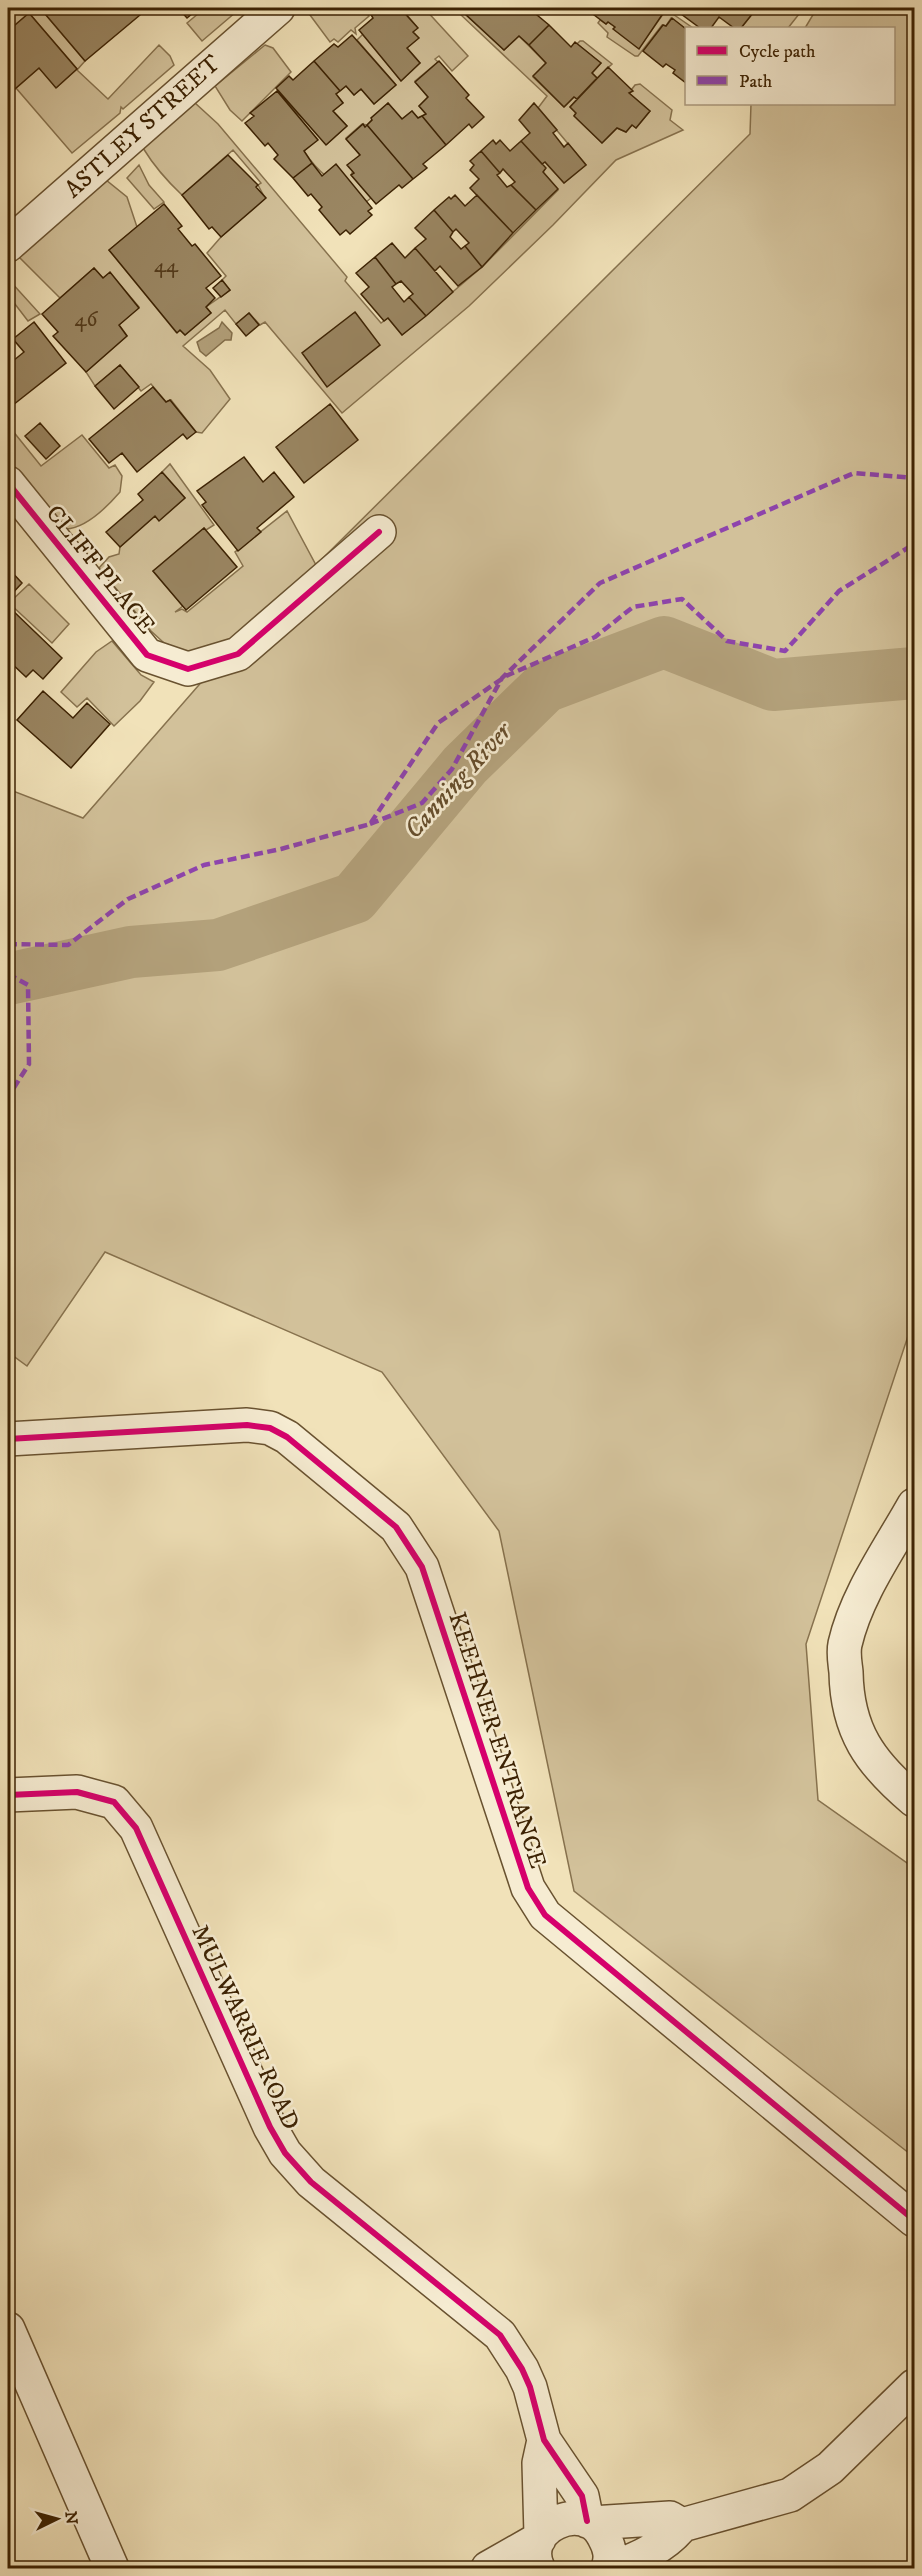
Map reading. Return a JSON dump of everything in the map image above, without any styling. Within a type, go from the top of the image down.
[{"type":"street","name":"ASTLEY STREET","points":[[8,245],[278,8]]},
{"type":"street","name":"CLIFF PLACE","points":[[8,483],[147,654],[188,669],[237,654],[380,532]]},
{"type":"street","name":"KEEHNER ENTRANCE","points":[[8,1439],[247,1425],[270,1428],[287,1437],[396,1527],[422,1566],[528,1888],[545,1915],[915,2220]]},
{"type":"street","points":[[915,1505],[865,1592],[845,1646],[846,1703],[866,1749],[897,1786],[915,1800]]},
{"type":"street","name":"MULWARRIE ROAD","points":[[8,1795],[77,1792],[114,1802],[136,1828],[270,2127],[285,2152],[311,2182],[500,2335],[530,2387],[544,2440],[582,2496],[589,2522]]},
{"type":"street","points":[[8,2329],[112,2568]]},
{"type":"street","points":[[612,2568],[630,2562],[672,2538],[682,2525],[790,2495],[830,2468],[915,2385]]},
{"type":"street","name":"MULWARRIE ROAD","points":[[539,2548],[539,2463],[544,2440]]},
{"type":"street","points":[[489,2568],[539,2548],[557,2521],[566,2518],[589,2522],[670,2518],[682,2525]]},
{"type":"street","points":[[589,2522],[602,2532],[610,2548],[608,2568]]},
{"type":"shaded area","points":[[8,8],[40,8],[85,61],[77,70],[108,99],[159,45],[170,56],[174,65],[123,109],[121,107],[120,113],[72,153],[16,88],[39,68],[57,87],[77,69],[29,13],[8,31]]},
{"type":"shaded area","points":[[205,8],[232,8],[236,12],[202,41],[187,23]]},
{"type":"shaded area","points":[[317,8],[373,8],[367,13],[369,16],[355,28],[356,34],[351,30],[338,42],[334,39],[330,42],[310,15]]},
{"type":"shaded area","points":[[418,8],[424,8],[468,56],[452,71],[439,56],[435,59],[438,62],[415,81],[428,97],[419,106],[426,114],[418,118],[412,111],[402,119],[388,103],[367,125],[362,124],[346,138],[360,155],[351,175],[371,198],[366,202],[332,181],[310,160],[304,151],[317,140],[284,99],[327,144],[347,126],[333,111],[343,103],[336,94],[346,86],[354,95],[361,89],[374,104],[396,85],[357,40],[363,34],[401,81],[420,63],[407,48],[418,38],[413,32],[416,26],[407,15]]},
{"type":"shaded area","points":[[658,8],[664,8],[692,27],[685,28],[671,18],[666,26],[662,25],[638,56],[607,37],[608,33],[598,23],[600,20],[606,24],[608,22],[615,27],[614,29],[641,45],[664,13]]},
{"type":"shaded area","points":[[757,8],[803,9],[789,27],[742,27]]},
{"type":"shaded area","points":[[817,8],[914,8],[914,1318],[806,1644],[818,1800],[914,1868],[914,2157],[574,1891],[499,1531],[382,1372],[105,1252],[27,1366],[8,1352],[8,789],[83,818],[232,647],[221,651],[175,653],[151,631],[99,568],[109,557],[119,554],[120,547],[155,516],[159,520],[185,498],[162,472],[170,464],[214,525],[206,530],[204,528],[153,571],[183,606],[175,612],[182,609],[187,612],[243,566],[235,552],[287,511],[316,565],[750,134],[751,105],[895,105],[895,27],[806,27]]},
{"type":"shaded area","points":[[463,12],[504,50],[519,36],[546,63],[533,77],[564,107],[574,97],[577,99],[570,107],[576,113],[574,116],[602,143],[617,128],[626,132],[632,125],[636,128],[650,111],[629,93],[635,85],[640,84],[672,110],[670,120],[683,130],[616,160],[469,306],[342,413],[265,322],[260,325],[249,313],[236,324],[225,310],[183,346],[210,370],[230,399],[202,433],[196,432],[171,400],[166,402],[151,384],[141,391],[120,365],[95,386],[86,372],[127,336],[119,325],[139,307],[110,273],[103,278],[94,268],[60,298],[19,257],[106,180],[127,197],[137,227],[109,250],[176,332],[180,330],[185,335],[211,313],[206,307],[230,290],[222,280],[226,276],[207,253],[221,237],[265,198],[258,185],[261,183],[233,150],[182,195],[151,161],[143,148],[195,103],[218,124],[347,277],[345,281],[381,323],[388,318],[402,335],[482,267],[558,190],[543,172],[545,168],[542,164],[545,162],[564,183],[586,165],[538,108],[547,96],[461,15]]},
{"type":"shaded area","points":[[580,41],[612,64],[597,78],[592,73],[601,63],[577,44]]},
{"type":"shaded area","points":[[265,45],[273,48],[291,72],[242,121],[230,110],[215,86]]},
{"type":"shaded area","points":[[139,165],[149,185],[164,202],[154,209],[127,178]]},
{"type":"shaded area","points":[[10,281],[40,314],[28,321],[8,295]]},
{"type":"shaded area","points":[[222,322],[232,333],[231,340],[225,340],[206,356],[200,351],[197,342],[219,328]]},
{"type":"shaded area","points":[[8,425],[41,466],[82,435],[109,468],[115,465],[122,476],[120,492],[88,521],[66,529],[8,460]]},
{"type":"shaded area","points":[[29,584],[69,624],[52,643],[9,603]]},
{"type":"shaded area","points":[[112,641],[141,675],[154,682],[140,701],[114,726],[87,698],[77,707],[61,692],[96,652]]},
{"type":"building","points":[[40,8],[133,8],[140,15],[85,61]]},
{"type":"building","points":[[178,8],[199,8],[187,18]]},
{"type":"building","points":[[376,8],[400,8],[418,28],[413,32],[419,38],[407,48],[420,63],[401,81],[359,30],[373,18],[370,13]]},
{"type":"building","points":[[469,8],[521,8],[527,14],[531,10],[549,25],[529,45],[519,36],[504,50],[463,12]]},
{"type":"building","points":[[585,8],[658,8],[664,12],[639,49],[613,29],[615,27],[608,22],[606,24]]},
{"type":"building","points":[[673,8],[757,8],[742,27],[733,27],[719,17],[712,27],[699,27]]},
{"type":"building","points":[[29,13],[77,69],[56,88],[39,68],[8,95],[8,31]]},
{"type":"building","points":[[672,18],[685,28],[685,82],[673,73],[675,70],[666,64],[663,67],[643,51],[663,25],[666,26]]},
{"type":"building","points":[[549,25],[571,47],[575,42],[601,63],[592,73],[597,78],[577,99],[574,97],[564,107],[533,76],[546,63],[529,45]]},
{"type":"building","points":[[352,35],[396,85],[374,104],[361,89],[354,95],[346,86],[340,91],[314,61],[334,44],[338,47]]},
{"type":"building","points":[[314,61],[340,91],[336,94],[343,103],[333,111],[347,126],[326,145],[276,88],[289,76],[293,80]]},
{"type":"building","points":[[439,61],[469,95],[466,98],[484,117],[472,128],[469,124],[446,145],[422,116],[426,114],[419,106],[428,97],[415,82]]},
{"type":"building","points":[[608,67],[633,91],[629,93],[650,111],[636,128],[632,125],[626,132],[617,128],[602,143],[574,116],[576,113],[570,107]]},
{"type":"building","points":[[277,91],[318,140],[304,151],[312,163],[293,178],[274,159],[278,155],[268,143],[265,146],[245,123],[254,116],[250,113]]},
{"type":"building","points":[[388,103],[402,119],[412,111],[418,118],[422,116],[446,145],[423,164],[427,168],[413,179],[367,125],[372,120],[371,118]]},
{"type":"building","points":[[534,103],[557,130],[553,133],[564,147],[568,143],[586,165],[564,183],[521,141],[530,133],[519,120]]},
{"type":"building","points":[[363,124],[365,127],[367,125],[413,179],[402,188],[399,185],[376,204],[351,175],[354,173],[347,165],[360,155],[346,139]]},
{"type":"building","points":[[493,140],[496,144],[500,140],[510,151],[521,141],[546,168],[543,172],[558,189],[536,210],[511,185],[515,182],[503,169],[500,173],[481,151]]},
{"type":"building","points":[[481,151],[500,173],[497,175],[507,187],[511,185],[536,210],[513,233],[470,188],[479,179],[470,170],[474,165],[470,161]]},
{"type":"building","points":[[228,155],[258,185],[256,187],[266,198],[221,237],[212,227],[209,229],[182,195]]},
{"type":"building","points":[[312,163],[322,176],[336,164],[372,208],[368,211],[372,215],[350,234],[346,230],[340,235],[319,210],[322,207],[311,194],[308,196],[293,178]]},
{"type":"building","points":[[455,195],[465,206],[477,195],[513,233],[482,267],[465,246],[469,243],[456,229],[453,232],[434,210],[449,197],[451,199]]},
{"type":"building","points":[[164,204],[182,226],[178,229],[192,246],[195,244],[221,276],[206,288],[215,298],[206,307],[211,313],[185,335],[180,330],[177,333],[109,250]]},
{"type":"building","points":[[434,210],[453,232],[450,237],[461,249],[465,246],[482,267],[458,286],[440,266],[435,271],[415,248],[426,239],[415,228]]},
{"type":"building","points":[[392,243],[405,258],[415,248],[453,292],[426,316],[409,297],[413,294],[401,281],[396,284],[375,257]]},
{"type":"building","points":[[375,257],[396,284],[392,287],[404,302],[409,297],[426,316],[402,335],[388,318],[384,321],[361,294],[369,287],[356,273]]},
{"type":"building","points":[[94,268],[103,278],[110,272],[139,308],[119,325],[127,336],[86,372],[53,336],[58,332],[42,314]]},
{"type":"building","points":[[222,280],[230,290],[221,297],[213,288]]},
{"type":"building","points":[[355,312],[380,345],[327,387],[302,353]]},
{"type":"building","points":[[249,313],[259,325],[246,336],[236,324]]},
{"type":"building","points":[[34,322],[66,363],[13,405],[8,398],[8,365],[24,352],[13,339]]},
{"type":"building","points":[[120,365],[139,387],[114,409],[95,386]]},
{"type":"building","points":[[153,387],[166,402],[170,400],[196,432],[187,439],[183,434],[137,472],[122,453],[109,463],[89,439]]},
{"type":"building","points":[[330,404],[358,440],[304,483],[276,447]]},
{"type":"building","points":[[40,423],[60,446],[46,459],[25,436]]},
{"type":"building","points":[[244,457],[263,482],[274,472],[294,497],[257,528],[261,532],[238,551],[202,505],[206,502],[197,491]]},
{"type":"building","points":[[162,472],[185,498],[159,521],[155,516],[120,547],[106,532],[143,500],[138,494]]},
{"type":"building","points":[[204,528],[237,567],[186,610],[153,571]]},
{"type":"building","points":[[8,568],[22,583],[8,598]]},
{"type":"building","points":[[8,606],[62,658],[43,679],[33,670],[26,677],[10,662],[8,665]]},
{"type":"building","points":[[43,691],[73,718],[87,703],[110,724],[71,768],[17,720]]},
{"type":"waterway","name":"Canning River","points":[[8,979],[131,952],[218,945],[354,898],[465,765],[545,687],[664,642],[773,685],[914,673]]},
{"type":"marked path","points":[[370,824],[422,803],[452,769],[502,678],[600,583],[854,473],[914,478]]},
{"type":"marked path","points":[[8,944],[68,945],[128,899],[204,865],[281,849],[370,824],[438,723],[506,676],[595,637],[633,607],[682,599],[727,641],[785,651],[839,591],[914,544]]},
{"type":"marked path","points":[[8,974],[28,985],[29,1064],[8,1097]]},
{"type":"cycle path","points":[[8,483],[147,655],[188,669],[238,654],[379,532]]},
{"type":"cycle path","points":[[8,1439],[247,1425],[270,1428],[287,1437],[396,1527],[422,1567],[528,1888],[545,1915],[914,2220]]},
{"type":"cycle path","points":[[8,1795],[77,1792],[114,1802],[136,1828],[270,2127],[285,2153],[311,2182],[500,2335],[522,2369],[530,2387],[544,2440],[582,2496],[587,2521]]}]
